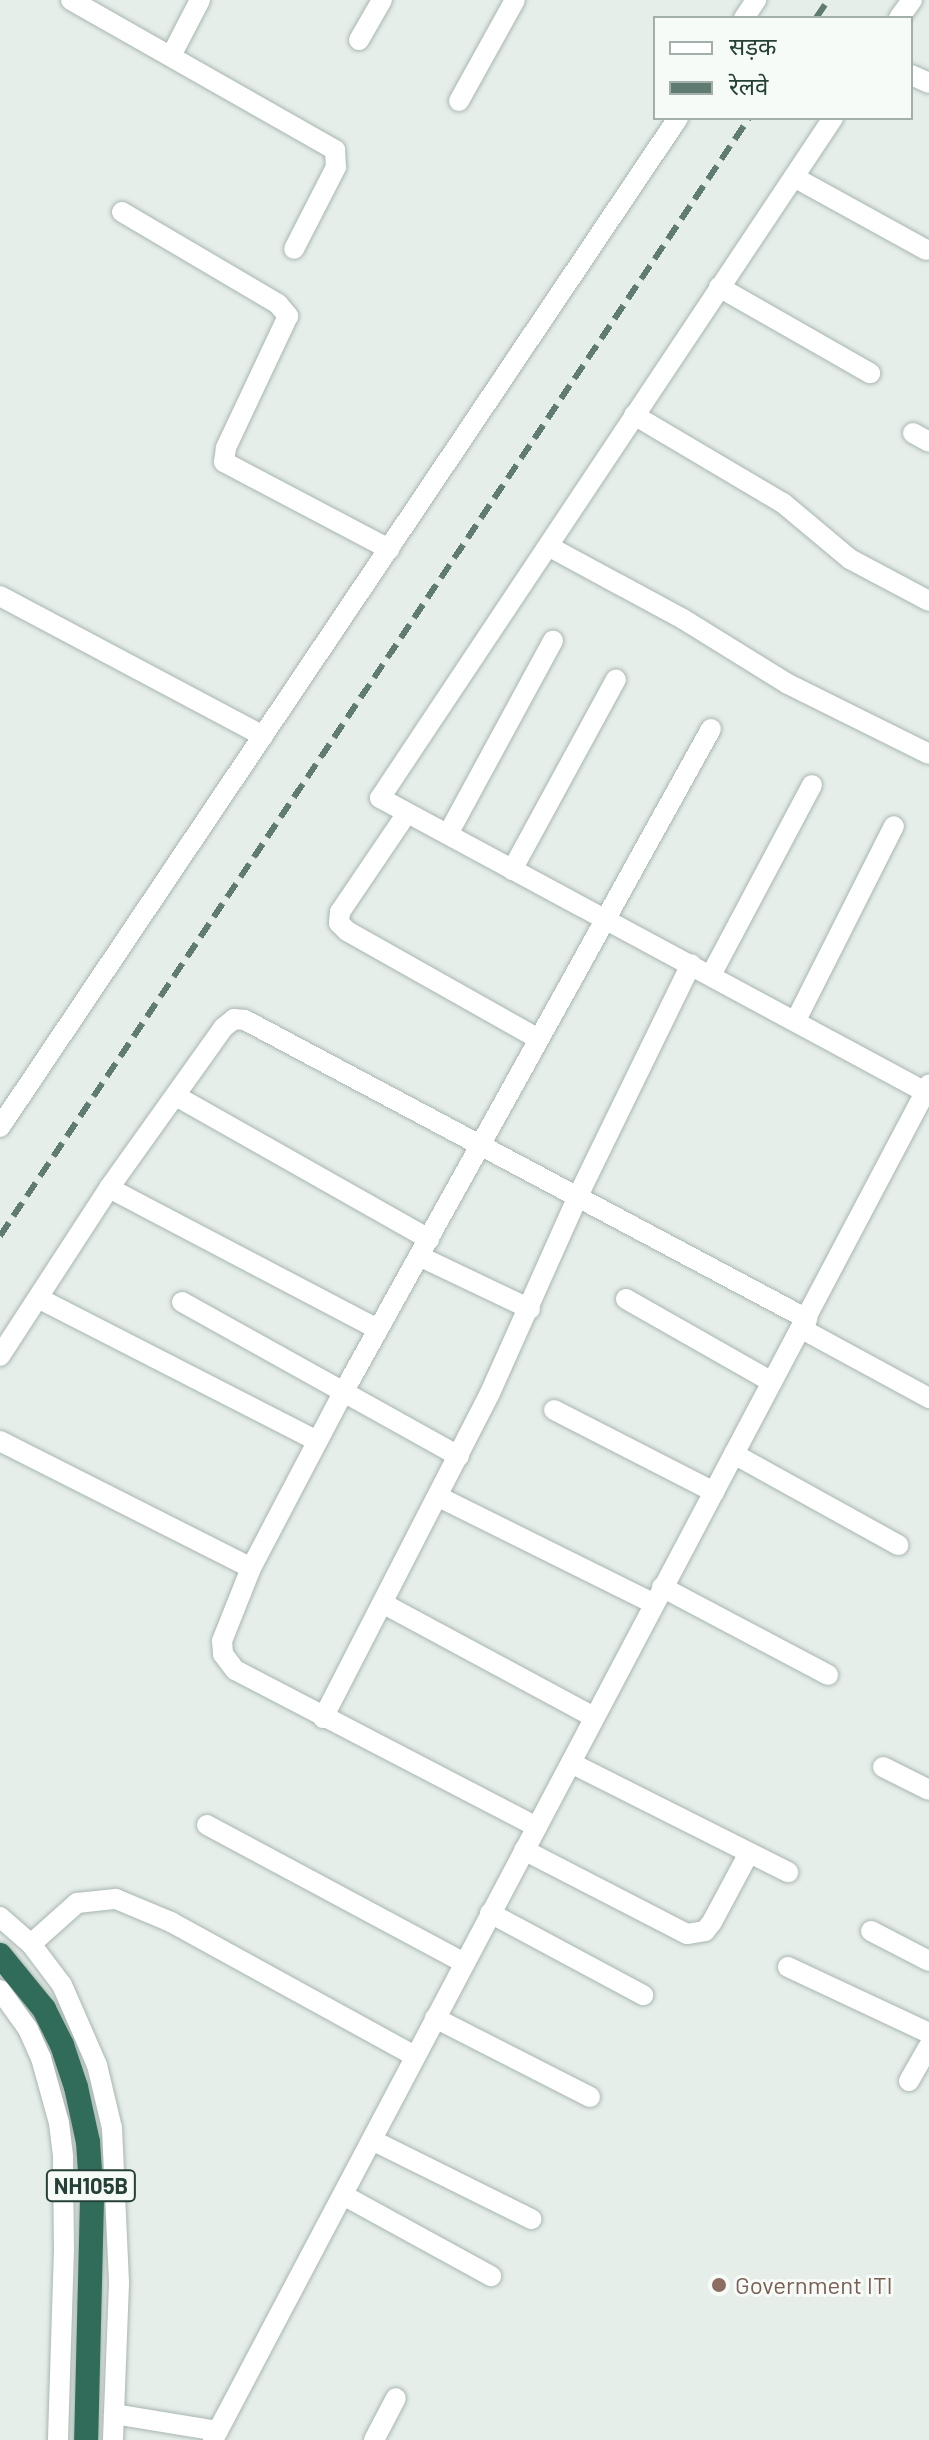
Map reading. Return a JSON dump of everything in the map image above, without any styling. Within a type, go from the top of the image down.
[{"type":"highway","name":"NH105B","points":[[0,1955],[44,2009],[56,2033],[76,2087],[88,2142],[92,2200],[86,2440]]},
{"type":"street","points":[[71,0],[335,150],[336,167],[294,249]]},
{"type":"street","points":[[171,56],[200,0]]},
{"type":"street","points":[[359,40],[382,0]]},
{"type":"street","points":[[459,101],[515,0]]},
{"type":"street","points":[[0,1127],[677,120]]},
{"type":"street","points":[[114,2414],[216,2435],[463,1962],[573,1764],[658,1595],[928,1090],[380,798],[832,120]]},
{"type":"street","points":[[794,177],[926,250]]},
{"type":"street","points":[[122,212],[278,304],[288,316],[226,448],[224,462],[389,549]]},
{"type":"street","points":[[719,287],[870,373]]},
{"type":"street","points":[[634,415],[783,503],[850,559],[929,601]]},
{"type":"street","points":[[548,546],[683,619],[788,684],[929,754]]},
{"type":"street","points":[[0,596],[263,736]]},
{"type":"street","points":[[448,834],[553,641]]},
{"type":"street","points":[[512,870],[616,679]]},
{"type":"street","points":[[537,1827],[235,1670],[223,1654],[226,1625],[251,1568],[344,1391],[711,729]]},
{"type":"street","points":[[711,975],[812,785]]},
{"type":"street","points":[[407,813],[340,912],[339,923],[347,931],[539,1039]]},
{"type":"street","points":[[796,1020],[894,826]]},
{"type":"street","points":[[323,1718],[439,1497],[530,1309],[578,1196],[691,964]]},
{"type":"street","points":[[0,1356],[109,1188],[223,1028],[234,1019],[240,1019],[578,1196],[929,1398]]},
{"type":"street","points":[[176,1096],[530,1309]]},
{"type":"street","points":[[109,1188],[378,1329]]},
{"type":"street","points":[[38,1298],[318,1441]]},
{"type":"street","points":[[626,1299],[772,1382]]},
{"type":"street","points":[[182,1302],[459,1456]]},
{"type":"street","points":[[554,1410],[714,1492]]},
{"type":"street","points":[[0,1441],[251,1568]]},
{"type":"street","points":[[734,1454],[898,1545]]},
{"type":"street","points":[[439,1497],[828,1675]]},
{"type":"street","points":[[384,1604],[594,1717]]},
{"type":"street","points":[[573,1764],[788,1872]]},
{"type":"street","points":[[883,1767],[929,1790]]},
{"type":"street","points":[[207,1825],[463,1962]]},
{"type":"street","points":[[524,1850],[687,1934],[705,1931],[712,1922],[749,1853]]},
{"type":"street","points":[[31,1944],[77,1903],[116,1899],[171,1922],[415,2056]]},
{"type":"street","points":[[490,1913],[643,1995]]},
{"type":"street","points":[[0,1917],[31,1944],[62,1985],[82,2024],[97,2065],[112,2128],[119,2283],[113,2440]]},
{"type":"street","points":[[871,1931],[929,1961]]},
{"type":"street","points":[[788,1967],[928,2045],[909,2081]]},
{"type":"street","points":[[0,1990],[28,2029],[41,2058],[59,2123],[63,2158],[64,2248],[58,2440]]},
{"type":"street","points":[[435,2018],[590,2097]]},
{"type":"street","points":[[372,2140],[531,2219]]},
{"type":"street","points":[[343,2195],[491,2276]]},
{"type":"street","points":[[374,2440],[396,2398]]},
{"type":"railway","points":[[817,16],[828,0]]},
{"type":"railway","points":[[0,1236],[748,120]]},
{"type":"place","name":"Government ITI","points":[[719,2285]]}]
